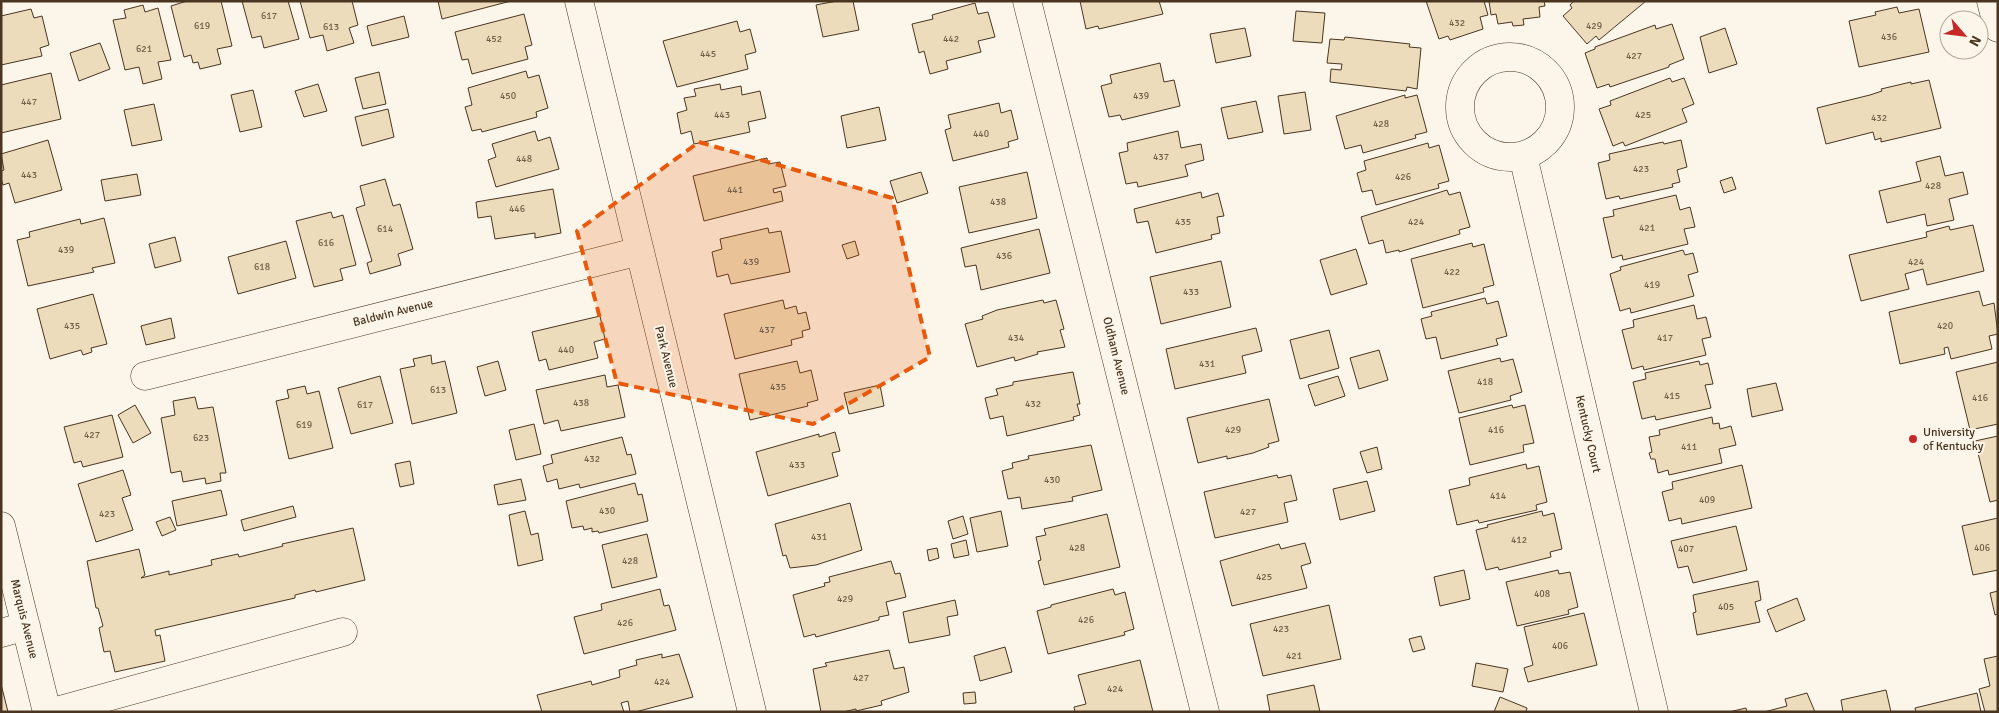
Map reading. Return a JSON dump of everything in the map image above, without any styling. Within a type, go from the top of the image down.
[{"type":"street","name":"Park Avenue","points":[[579,1],[752,712]]},
{"type":"street","name":"Oldham Avenue","points":[[1026,1],[1205,712]]},
{"type":"street","points":[[1991,1],[1998,28]]},
{"type":"street","name":"Kentucky Court","points":[[1523,156],[1654,712]]},
{"type":"street","name":"Baldwin Avenue","points":[[145,376],[640,251]]},
{"type":"street","name":"Marquis Avenue","points":[[1,526],[14,629],[48,712]]},
{"type":"street","points":[[54,712],[343,632]]},
{"type":"highlighted area","points":[[699,142],[892,198],[930,357],[813,424],[617,383],[577,231]]},
{"type":"building","points":[[187,1],[221,1],[232,46],[217,49],[221,64],[200,69],[198,62],[193,63],[191,55],[184,57],[171,6]]},
{"type":"building","points":[[242,1],[288,1],[299,39],[264,48],[261,36],[252,38]]},
{"type":"building","points":[[300,1],[352,1],[358,25],[349,28],[354,43],[327,51],[323,35],[310,38]]},
{"type":"building","points":[[438,1],[511,1],[442,19]]},
{"type":"building","points":[[837,1],[853,1],[859,30],[823,37],[816,5]]},
{"type":"building","points":[[1080,1],[1159,1],[1163,14],[1099,29],[1098,26],[1086,29]]},
{"type":"building","points":[[1426,1],[1484,1],[1488,15],[1480,17],[1483,29],[1450,40],[1448,36],[1439,39]]},
{"type":"building","points":[[1489,1],[1544,1],[1545,6],[1539,7],[1540,17],[1523,19],[1524,25],[1513,26],[1512,22],[1498,24],[1496,14],[1491,15]]},
{"type":"building","points":[[1574,1],[1646,1],[1599,40],[1596,36],[1587,44],[1563,16],[1572,8],[1570,5]]},
{"type":"building","points":[[975,3],[978,14],[988,12],[995,37],[978,41],[981,52],[946,61],[948,69],[930,74],[924,51],[919,53],[912,24],[933,19],[932,15]]},
{"type":"building","points":[[143,5],[145,12],[158,8],[171,60],[158,62],[162,79],[143,84],[139,67],[125,70],[113,20],[126,18],[124,10]]},
{"type":"building","points":[[1897,7],[1899,13],[1919,9],[1929,52],[1859,67],[1849,21],[1876,15],[1875,12]]},
{"type":"building","points":[[31,9],[34,18],[42,16],[49,45],[40,48],[42,56],[1,65],[1,16]]},
{"type":"building","points":[[1296,11],[1325,13],[1322,43],[1293,41]]},
{"type":"building","points":[[524,14],[532,45],[525,47],[528,59],[472,74],[468,59],[462,60],[455,32]]},
{"type":"building","points":[[404,16],[409,37],[372,46],[367,26]]},
{"type":"building","points":[[737,21],[740,32],[750,29],[756,52],[745,55],[748,69],[677,87],[663,41]]},
{"type":"building","points":[[1672,24],[1684,59],[1669,65],[1669,67],[1610,87],[1609,84],[1597,88],[1585,53],[1595,49],[1595,47],[1655,25],[1656,29]]},
{"type":"building","points":[[1245,28],[1251,56],[1216,63],[1210,34]]},
{"type":"building","points":[[1725,28],[1737,64],[1709,73],[1700,37]]},
{"type":"building","points":[[1345,37],[1410,44],[1409,47],[1421,48],[1417,89],[1407,87],[1406,91],[1330,82],[1331,69],[1341,70],[1342,64],[1327,63],[1330,39],[1344,40]]},
{"type":"building","points":[[100,43],[110,69],[79,81],[70,53]]},
{"type":"building","points":[[1160,63],[1164,82],[1174,80],[1180,106],[1122,120],[1120,115],[1109,117],[1101,86],[1112,83],[1110,75]]},
{"type":"building","points":[[526,71],[528,78],[539,75],[548,108],[536,112],[537,117],[482,132],[481,129],[472,131],[465,107],[472,105],[468,88]]},
{"type":"building","points":[[379,72],[386,104],[363,109],[355,78]]},
{"type":"building","points":[[51,73],[61,119],[1,133],[1,85]]},
{"type":"building","points":[[1670,78],[1672,82],[1684,78],[1694,104],[1682,109],[1687,122],[1625,146],[1623,142],[1613,146],[1599,109],[1611,105],[1610,101]]},
{"type":"building","points":[[1929,80],[1941,128],[1881,142],[1881,138],[1875,140],[1873,132],[1826,144],[1817,108],[1870,95],[1882,91],[1881,89]]},
{"type":"building","points":[[318,84],[327,111],[304,117],[295,91]]},
{"type":"building","points":[[720,84],[721,90],[741,86],[742,95],[760,91],[766,118],[748,122],[750,132],[694,144],[691,131],[681,134],[677,113],[687,110],[684,98],[696,96],[694,89]]},
{"type":"building","points":[[253,90],[262,127],[240,132],[231,95]]},
{"type":"building","points":[[1305,92],[1311,130],[1284,134],[1278,96]]},
{"type":"building","points":[[1405,95],[1405,98],[1417,95],[1427,132],[1415,135],[1416,138],[1363,153],[1361,145],[1345,149],[1336,116]]},
{"type":"building","points":[[1256,101],[1263,132],[1228,139],[1221,108]]},
{"type":"building","points":[[999,103],[1001,113],[1011,110],[1018,139],[1008,142],[1009,147],[953,161],[945,130],[951,128],[948,115]]},
{"type":"building","points":[[154,104],[162,140],[132,146],[124,110]]},
{"type":"building","points":[[879,107],[886,140],[847,148],[841,116]]},
{"type":"building","points":[[388,109],[394,137],[362,146],[355,117]]},
{"type":"building","points":[[535,131],[538,141],[550,137],[559,169],[496,187],[488,160],[496,157],[492,144]]},
{"type":"building","points":[[1178,131],[1181,148],[1201,144],[1204,160],[1185,165],[1188,176],[1138,187],[1137,182],[1126,184],[1119,153],[1128,151],[1127,143]]},
{"type":"building","points":[[48,140],[62,190],[15,203],[9,183],[3,185],[1,178],[1,171],[4,170],[1,154]]},
{"type":"building","points":[[1681,140],[1687,167],[1677,170],[1680,182],[1672,184],[1673,187],[1620,199],[1619,196],[1606,199],[1598,163],[1610,160],[1609,154]]},
{"type":"building","points":[[1428,143],[1429,148],[1439,145],[1449,181],[1438,184],[1439,188],[1376,205],[1372,190],[1362,192],[1357,173],[1366,170],[1364,161]]},
{"type":"building","points":[[1940,156],[1945,176],[1963,172],[1968,194],[1949,199],[1954,220],[1927,226],[1925,214],[1887,223],[1879,191],[1921,181],[1916,162]]},
{"type":"building","points":[[767,158],[768,164],[780,162],[786,186],[773,189],[774,193],[781,191],[783,201],[704,221],[693,176]]},
{"type":"building","points":[[921,172],[928,193],[897,203],[890,181]]},
{"type":"building","points":[[1027,172],[1037,218],[969,233],[959,187]]},
{"type":"building","points":[[137,174],[141,195],[105,201],[101,180]]},
{"type":"building","points":[[1732,177],[1736,189],[1724,193],[1720,181]]},
{"type":"building","points":[[385,179],[393,206],[400,204],[413,249],[398,254],[401,265],[370,274],[367,263],[372,261],[356,208],[365,205],[360,186]]},
{"type":"building","points":[[553,189],[561,233],[535,238],[535,233],[495,239],[491,216],[478,218],[476,202]]},
{"type":"building","points":[[1447,190],[1449,195],[1460,192],[1470,227],[1459,230],[1460,234],[1399,252],[1399,250],[1386,253],[1383,240],[1369,244],[1361,217]]},
{"type":"building","points":[[1201,192],[1202,198],[1218,193],[1224,216],[1217,217],[1220,233],[1211,235],[1212,239],[1156,253],[1148,221],[1137,223],[1134,209]]},
{"type":"building","points":[[1676,195],[1680,210],[1690,207],[1695,227],[1684,229],[1688,244],[1623,260],[1622,255],[1612,258],[1603,218],[1614,216],[1613,210]]},
{"type":"building","points":[[331,212],[333,218],[343,215],[356,265],[340,269],[343,280],[314,287],[296,221]]},
{"type":"building","points":[[104,218],[115,263],[92,268],[94,272],[28,286],[17,240],[30,237],[29,232],[80,219],[81,224]]},
{"type":"building","points":[[1973,225],[1984,271],[1927,285],[1923,269],[1905,274],[1909,289],[1861,301],[1849,255],[1927,237],[1926,232],[1949,226],[1950,230]]},
{"type":"building","points":[[768,228],[769,233],[781,231],[790,272],[731,284],[728,274],[717,277],[712,252],[722,249],[720,239]]},
{"type":"building","points":[[1039,229],[1050,273],[981,290],[976,265],[965,267],[961,248]]},
{"type":"building","points":[[175,237],[181,261],[155,268],[149,244]]},
{"type":"building","points":[[286,241],[296,278],[238,294],[228,257]]},
{"type":"building","points":[[855,241],[859,255],[847,259],[842,245]]},
{"type":"building","points":[[1472,243],[1473,247],[1484,244],[1494,285],[1483,288],[1484,292],[1423,308],[1411,259]]},
{"type":"building","points":[[1356,249],[1367,284],[1331,295],[1320,260]]},
{"type":"building","points":[[1683,250],[1685,255],[1693,253],[1698,272],[1688,275],[1694,296],[1631,313],[1630,308],[1620,311],[1610,274],[1621,270],[1620,267]]},
{"type":"building","points":[[1221,261],[1231,307],[1161,324],[1150,277]]},
{"type":"building","points":[[1979,291],[1983,306],[1994,303],[1998,334],[1989,336],[1992,349],[1951,359],[1948,347],[1944,348],[1945,354],[1900,364],[1889,312]]},
{"type":"building","points":[[93,294],[107,344],[91,348],[92,352],[83,355],[81,350],[50,359],[37,309]]},
{"type":"building","points":[[1485,298],[1487,304],[1498,301],[1507,336],[1496,339],[1498,345],[1441,359],[1436,337],[1426,339],[1421,319],[1432,316],[1431,312]]},
{"type":"building","points":[[783,300],[785,309],[796,306],[798,314],[806,312],[810,329],[802,331],[803,337],[791,340],[792,345],[735,359],[724,314]]},
{"type":"building","points":[[1043,300],[1044,303],[1056,300],[1064,329],[1060,330],[1065,347],[1037,352],[1038,354],[1015,361],[1014,357],[977,367],[965,324],[983,319],[982,316],[997,310]]},
{"type":"building","points":[[1694,305],[1697,319],[1706,317],[1711,337],[1702,339],[1706,355],[1644,370],[1643,366],[1632,369],[1622,330],[1634,327],[1633,320]]},
{"type":"building","points":[[600,316],[605,339],[594,342],[598,358],[549,370],[546,359],[539,361],[532,332]]},
{"type":"building","points":[[171,318],[175,338],[146,345],[141,326]]},
{"type":"building","points":[[1256,328],[1262,351],[1242,356],[1246,373],[1175,389],[1166,349]]},
{"type":"building","points":[[1329,330],[1339,368],[1300,379],[1290,340]]},
{"type":"building","points":[[1379,350],[1388,380],[1359,389],[1350,358]]},
{"type":"building","points":[[431,355],[432,364],[445,361],[457,413],[412,424],[400,369],[415,366],[413,359]]},
{"type":"building","points":[[1500,358],[1501,362],[1513,359],[1522,392],[1510,396],[1511,400],[1459,413],[1448,371]]},
{"type":"building","points":[[498,361],[506,390],[485,396],[477,367]]},
{"type":"building","points":[[797,361],[800,373],[811,370],[818,400],[807,403],[808,406],[750,420],[739,374]]},
{"type":"building","points":[[1699,361],[1700,365],[1708,363],[1713,384],[1705,385],[1711,408],[1656,420],[1655,416],[1642,419],[1633,382],[1646,379],[1645,373]]},
{"type":"building","points":[[1998,362],[1998,424],[1970,430],[1956,372]]},
{"type":"building","points":[[1073,372],[1080,404],[1077,404],[1080,415],[1073,417],[1074,420],[1007,436],[1003,416],[990,419],[985,398],[998,395],[996,389],[1013,385],[1013,382]]},
{"type":"building","points":[[605,375],[607,387],[618,385],[625,417],[561,431],[558,420],[544,424],[536,390]]},
{"type":"building","points":[[380,376],[393,423],[351,434],[338,388]]},
{"type":"building","points":[[1338,376],[1345,396],[1315,406],[1308,385]]},
{"type":"building","points":[[1776,383],[1783,410],[1752,417],[1747,389]]},
{"type":"building","points":[[880,385],[884,406],[849,414],[844,393]]},
{"type":"building","points":[[305,386],[307,394],[319,391],[333,448],[289,459],[276,401],[289,398],[287,390]]},
{"type":"building","points":[[195,397],[198,409],[213,407],[226,473],[220,473],[221,481],[206,484],[205,478],[183,482],[181,471],[171,473],[161,418],[175,415],[173,401]]},
{"type":"building","points":[[1269,399],[1279,441],[1268,444],[1269,447],[1253,453],[1227,459],[1227,456],[1198,463],[1187,418]]},
{"type":"building","points":[[135,405],[151,433],[133,443],[118,415]]},
{"type":"building","points":[[1512,405],[1513,408],[1525,405],[1534,443],[1523,445],[1524,452],[1470,465],[1459,418]]},
{"type":"building","points":[[112,415],[123,457],[83,467],[81,461],[74,463],[64,427]]},
{"type":"building","points":[[1712,417],[1713,424],[1719,423],[1720,429],[1731,426],[1736,445],[1719,449],[1722,463],[1669,475],[1668,470],[1658,473],[1655,459],[1651,459],[1649,453],[1652,452],[1649,437],[1660,435],[1659,430]]},
{"type":"building","points":[[534,424],[541,454],[516,460],[509,430]]},
{"type":"building","points":[[835,432],[840,451],[832,453],[838,476],[768,496],[756,452],[819,434],[819,437]]},
{"type":"building","points":[[1998,436],[1998,500],[1990,502],[1975,441]]},
{"type":"building","points":[[622,437],[627,455],[631,454],[636,474],[580,488],[579,484],[559,489],[557,479],[547,482],[543,466],[553,463],[551,455]]},
{"type":"building","points":[[1091,445],[1102,490],[1072,497],[1073,501],[1022,509],[1020,497],[1008,499],[1002,471],[1013,468],[1012,463],[1029,459],[1028,456]]},
{"type":"building","points":[[1377,447],[1382,469],[1367,473],[1360,452]]},
{"type":"building","points":[[410,461],[414,484],[400,487],[395,464]]},
{"type":"building","points":[[1526,464],[1527,469],[1539,466],[1547,502],[1536,505],[1537,510],[1479,523],[1478,520],[1457,525],[1449,490],[1470,485],[1469,478]]},
{"type":"building","points":[[1742,465],[1752,508],[1682,524],[1681,518],[1669,521],[1662,492],[1673,489],[1672,482]]},
{"type":"building","points":[[123,470],[131,495],[122,498],[133,530],[96,542],[78,484]]},
{"type":"building","points":[[1277,475],[1278,478],[1291,475],[1297,500],[1284,503],[1288,522],[1215,538],[1204,492]]},
{"type":"building","points":[[521,479],[526,500],[498,505],[494,485]]},
{"type":"building","points":[[1367,481],[1375,511],[1340,520],[1333,489]]},
{"type":"building","points":[[635,483],[638,495],[642,494],[648,521],[599,533],[598,531],[592,532],[592,528],[584,530],[583,526],[572,528],[566,501]]},
{"type":"building","points":[[221,490],[227,515],[177,526],[172,501]]},
{"type":"building","points":[[850,503],[862,550],[816,565],[790,568],[786,555],[783,556],[775,524]]},
{"type":"building","points":[[293,506],[296,517],[244,531],[241,520]]},
{"type":"building","points":[[525,511],[531,535],[538,533],[543,560],[518,566],[509,515]]},
{"type":"building","points":[[1001,511],[1008,546],[977,552],[970,518]]},
{"type":"building","points":[[1542,511],[1543,516],[1554,513],[1562,549],[1550,552],[1551,557],[1499,570],[1498,567],[1486,570],[1476,530],[1488,527],[1487,525]]},
{"type":"building","points":[[1107,514],[1120,567],[1044,585],[1038,561],[1041,560],[1036,537],[1046,535],[1044,529]]},
{"type":"building","points":[[963,516],[968,534],[953,539],[948,521]]},
{"type":"building","points":[[170,517],[176,530],[162,536],[156,522]]},
{"type":"building","points":[[1998,518],[1998,570],[1973,575],[1962,526]]},
{"type":"building","points":[[1736,526],[1747,570],[1693,583],[1688,566],[1678,568],[1671,541]]},
{"type":"building","points":[[353,528],[365,580],[316,592],[315,590],[295,595],[295,598],[155,630],[156,636],[160,635],[165,661],[115,672],[110,651],[104,652],[99,628],[103,626],[98,608],[96,608],[87,561],[139,549],[145,575],[141,578],[169,571],[169,575],[212,565],[211,560],[238,554],[239,557],[283,546],[282,544]]},
{"type":"building","points":[[647,534],[657,577],[612,588],[602,545]]},
{"type":"building","points":[[966,540],[969,555],[954,558],[951,544]]},
{"type":"building","points":[[1305,543],[1311,563],[1301,566],[1307,588],[1232,606],[1220,561],[1279,544],[1281,549]]},
{"type":"building","points":[[937,548],[939,558],[929,561],[927,550]]},
{"type":"building","points":[[891,561],[895,574],[900,573],[906,597],[886,602],[889,615],[879,617],[879,620],[816,637],[815,634],[804,637],[793,595],[825,586],[824,583],[830,582],[829,577]]},
{"type":"building","points":[[1464,570],[1470,599],[1440,606],[1434,577]]},
{"type":"building","points":[[1558,570],[1559,574],[1570,572],[1578,607],[1568,610],[1569,614],[1517,626],[1506,582]]},
{"type":"building","points":[[1758,581],[1761,600],[1755,602],[1760,622],[1697,635],[1693,613],[1696,612],[1693,595]]},
{"type":"building","points":[[660,589],[664,606],[669,605],[676,630],[584,654],[574,617],[602,610],[601,604]]},
{"type":"building","points":[[1113,589],[1115,595],[1125,592],[1134,629],[1124,632],[1125,635],[1048,654],[1037,611],[1051,607],[1051,605]]},
{"type":"building","points":[[1998,591],[1998,614],[1995,615],[1990,593]]},
{"type":"building","points":[[1797,598],[1805,620],[1776,632],[1767,610]]},
{"type":"building","points":[[955,600],[958,615],[947,617],[950,635],[909,643],[903,612]]},
{"type":"building","points":[[1329,605],[1341,659],[1263,676],[1250,624]]},
{"type":"building","points":[[1584,613],[1597,665],[1528,682],[1524,668],[1533,665],[1524,627]]},
{"type":"building","points":[[1421,636],[1425,649],[1413,652],[1409,639]]},
{"type":"building","points":[[1005,647],[1012,672],[980,681],[974,656]]},
{"type":"building","points":[[889,650],[894,669],[904,667],[909,692],[881,701],[882,705],[856,711],[856,709],[843,712],[821,712],[813,669],[827,666],[825,663]]},
{"type":"building","points":[[662,654],[662,658],[679,654],[693,697],[635,712],[630,712],[628,701],[621,703],[624,712],[542,712],[537,695],[591,681],[592,685],[620,677],[619,670],[637,665],[636,660]]},
{"type":"building","points":[[1998,656],[1998,712],[1985,712],[1979,689],[1990,686],[1984,659]]},
{"type":"building","points":[[1140,660],[1153,712],[1075,712],[1074,707],[1086,704],[1078,675]]},
{"type":"building","points":[[1476,663],[1508,669],[1503,692],[1472,686]]},
{"type":"building","points":[[1,684],[8,712],[1,712]]},
{"type":"building","points":[[1314,685],[1320,712],[1270,712],[1267,695]]},
{"type":"building","points":[[1886,690],[1891,712],[1843,712],[1841,700]]},
{"type":"building","points":[[975,692],[976,703],[964,704],[963,693]]},
{"type":"building","points":[[1807,693],[1815,712],[1764,712],[1787,706],[1785,699]]},
{"type":"building","points":[[1977,693],[1981,712],[1916,712],[1915,708]]},
{"type":"building","points":[[1500,697],[1527,708],[1526,712],[1494,712]]},
{"type":"building","points":[[1746,708],[1747,712],[1729,712]]},
{"type":"place","name":"University of Kentucky","points":[[1913,439]]}]
